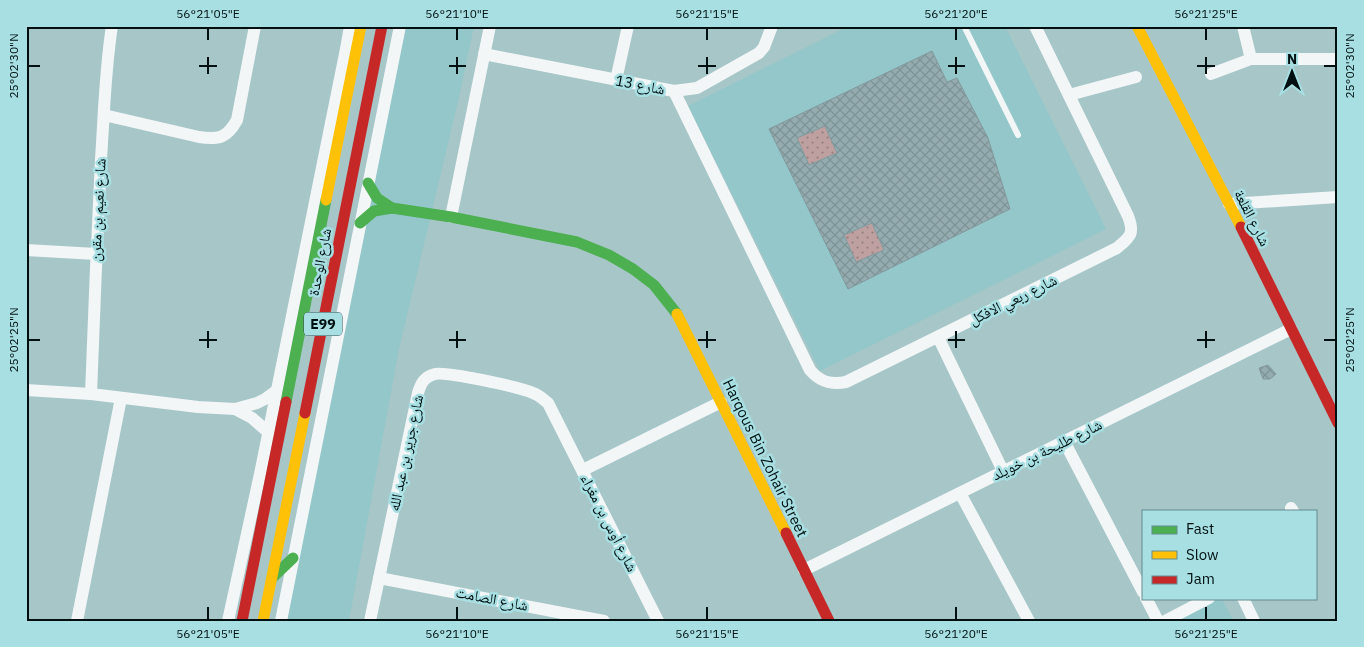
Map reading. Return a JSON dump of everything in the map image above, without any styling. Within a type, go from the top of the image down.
[{"type":"main road","name":"شارع الوحدة","points":[[242,621],[267,494],[290,347],[361,26]]},
{"type":"main road","name":"شارع الوحدة","points":[[263,621],[382,26]]},
{"type":"main road","name":"شارع القلعة","points":[[1137,26],[1229,204],[1338,423]]},
{"type":"main road","points":[[368,182],[377,198],[392,208]]},
{"type":"main road","points":[[360,223],[374,211],[392,208]]},
{"type":"main road","name":"Harqous Bin Zohair Street","points":[[392,208],[451,217],[577,242],[609,255],[633,269],[654,285],[674,309],[722,402],[829,621]]},
{"type":"main road","points":[[334,267],[350,271]]},
{"type":"main road","points":[[260,474],[267,494]]},
{"type":"main road","points":[[272,578],[293,558]]},
{"type":"street","name":"شارع نعيم بن مقرن","points":[[91,394],[96,254],[104,115],[112,26]]},
{"type":"street","points":[[104,115],[199,137],[214,139],[224,136],[232,129],[237,120],[255,26]]},
{"type":"street","points":[[228,621],[276,391],[290,347],[350,26]]},
{"type":"street","points":[[280,621],[400,26]]},
{"type":"street","points":[[451,217],[490,26]]},
{"type":"street","points":[[616,80],[628,26]]},
{"type":"street","name":"شارع 13","points":[[484,54],[674,91],[697,88],[759,53],[764,48],[772,26]]},
{"type":"street","points":[[1036,26],[1070,95],[1136,77]]},
{"type":"street","points":[[1243,26],[1251,60]]},
{"type":"street","points":[[346,49],[352,71]]},
{"type":"street","points":[[1211,74],[1251,60],[1338,59]]},
{"type":"street","name":"شارع ربعي الافكل","points":[[674,91],[810,370],[816,378],[828,382],[841,383],[856,378],[1117,248],[1130,237],[1131,224],[1070,95]]},
{"type":"street","points":[[1229,204],[1338,197]]},
{"type":"street","points":[[26,250],[96,254]]},
{"type":"street","name":"شارع طليحة بن خويلد","points":[[804,570],[1291,329]]},
{"type":"street","points":[[938,337],[1003,472]]},
{"type":"street","name":"شارع جرير بن عبد الله","points":[[370,621],[418,393],[425,378],[441,373],[519,388],[541,397],[548,403],[560,424]]},
{"type":"street","points":[[26,390],[91,394],[235,409],[257,403],[276,391]]},
{"type":"street","points":[[78,621],[121,398]]},
{"type":"street","points":[[583,470],[722,402]]},
{"type":"street","points":[[235,409],[252,418],[268,432]]},
{"type":"street","name":"شارع أوس بن مغراء","points":[[560,424],[658,621]]},
{"type":"street","points":[[1064,441],[1142,590]]},
{"type":"street","points":[[960,493],[1029,621]]},
{"type":"street","name":"شارع الصامت","points":[[379,578],[604,621]]},
{"type":"street","points":[[1147,600],[1158,621]]},
{"type":"street","points":[[1165,621],[1205,600]]},
{"type":"street","points":[[1244,600],[1254,621]]},
{"type":"lane","points":[[964,26],[1018,135]]},
{"type":"shaded area","points":[[395,26],[474,26],[461,89],[399,349],[349,621],[275,621]]},
{"type":"shaded area","points":[[849,26],[1005,26],[1106,229],[820,371],[688,106]]},
{"type":"shaded area","points":[[825,126],[837,153],[809,165],[797,138]]},
{"type":"shaded area","points":[[872,223],[884,250],[856,262],[844,235]]},
{"type":"shaded area","points":[[1217,600],[1222,600],[1234,621],[1176,621]]},
{"type":"building","points":[[932,51],[947,82],[957,78],[988,138],[1010,209],[848,289],[769,129]],"holes":[[[825,126],[837,153],[809,165],[797,138]],[[872,223],[884,250],[856,262],[844,235]]]},
{"type":"building","points":[[1268,365],[1276,374],[1270,379],[1263,379],[1259,368]]},
{"type":"traffic: fast","points":[[368,183],[377,198],[392,208]]},
{"type":"traffic: fast","points":[[286,402],[326,200]]},
{"type":"traffic: fast","points":[[360,223],[374,211],[392,208],[451,217],[577,242],[609,255],[633,269],[654,285],[677,314]]},
{"type":"traffic: fast","points":[[272,578],[293,558]]},
{"type":"traffic: slow","points":[[326,200],[361,26]]},
{"type":"traffic: slow","points":[[1137,26],[1241,227]]},
{"type":"traffic: slow","points":[[677,314],[786,533]]},
{"type":"traffic: slow","points":[[263,621],[305,413]]},
{"type":"traffic: jam","points":[[305,413],[382,26]]},
{"type":"traffic: jam","points":[[1241,227],[1338,423]]},
{"type":"traffic: jam","points":[[242,621],[286,402]]},
{"type":"traffic: jam","points":[[786,533],[829,621]]}]
